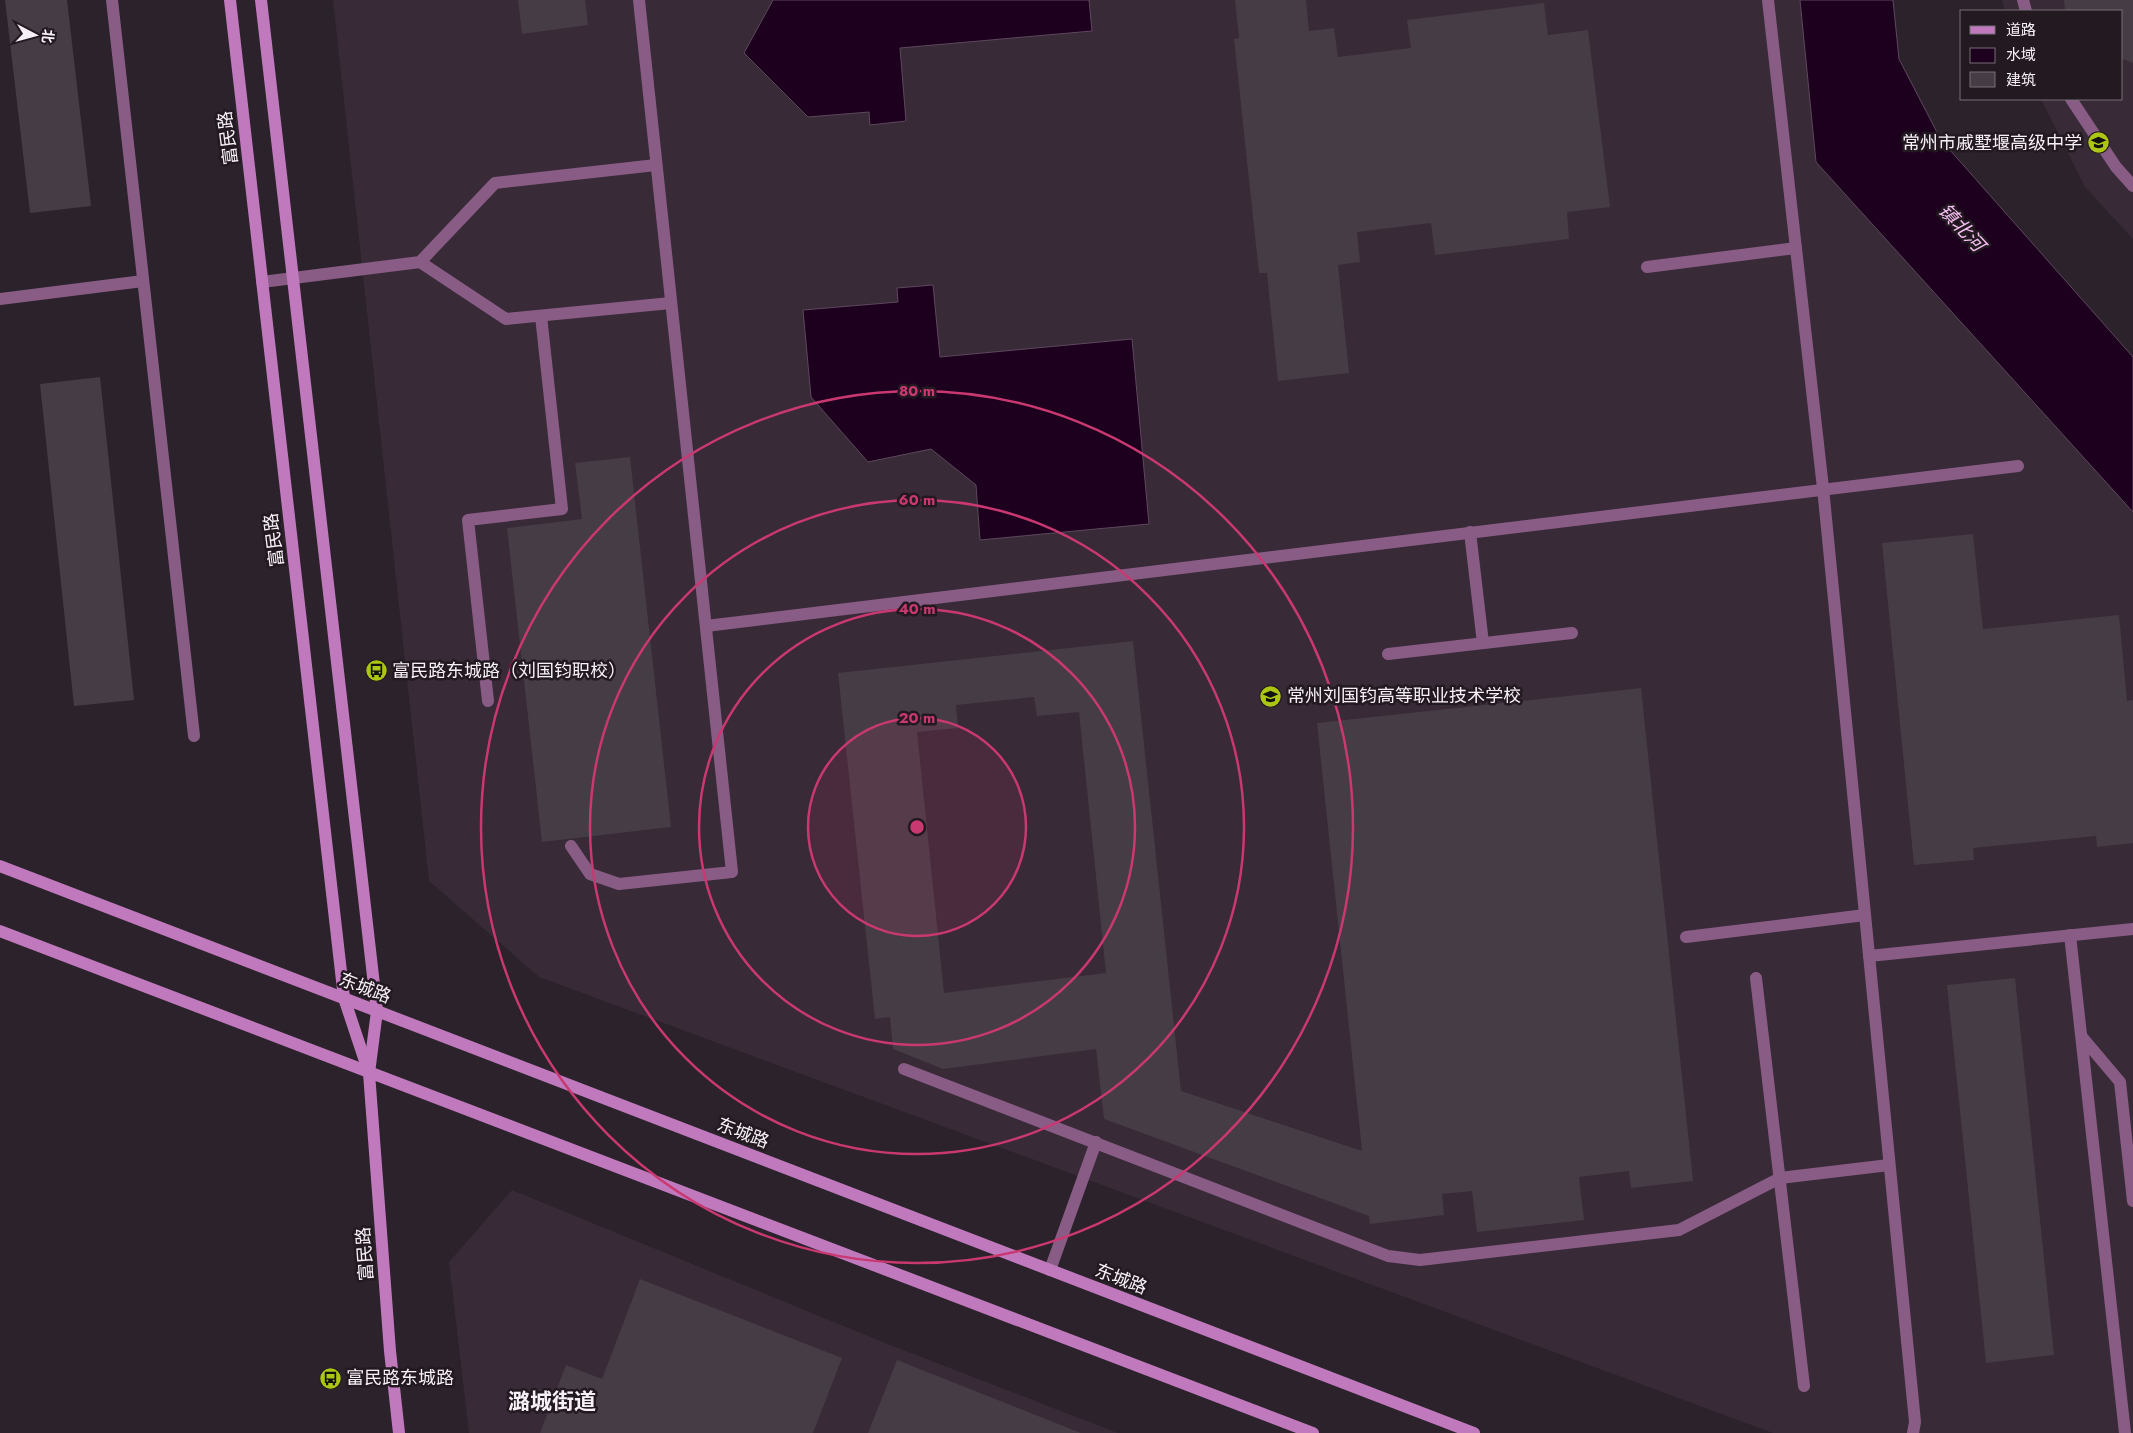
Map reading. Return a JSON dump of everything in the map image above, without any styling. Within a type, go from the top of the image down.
[{"type":"main road","name":"富民路","points":[[230,0],[344,998],[369,1073]]},
{"type":"main road","name":"富民路","points":[[261,0],[377,1011],[369,1073],[390,1351],[399,1433]]},
{"type":"main road","name":"东城路","points":[[0,866],[1474,1433]]},
{"type":"main road","points":[[0,931],[1313,1433]]},
{"type":"lane","points":[[112,0],[194,736]]},
{"type":"lane","points":[[571,846],[590,874],[619,884],[732,872],[639,0]]},
{"type":"lane","points":[[1768,0],[1823,488],[1915,1422],[1913,1433]]},
{"type":"lane","points":[[2071,100],[2116,167],[2133,186]]},
{"type":"lane","points":[[262,282],[420,262],[495,183],[656,165]]},
{"type":"lane","points":[[1646,267],[1796,248]]},
{"type":"lane","points":[[420,262],[506,319],[671,302]]},
{"type":"lane","points":[[0,299],[143,281]]},
{"type":"lane","points":[[488,701],[468,520],[562,509],[541,316]]},
{"type":"lane","points":[[706,626],[1823,488],[2018,466]]},
{"type":"lane","points":[[1470,532],[1483,643]]},
{"type":"lane","points":[[1388,654],[1572,633]]},
{"type":"lane","points":[[1686,937],[1865,915]]},
{"type":"lane","points":[[1869,956],[2133,929]]},
{"type":"lane","points":[[2070,935],[2125,1433]]},
{"type":"lane","points":[[1756,978],[1804,1386]]},
{"type":"lane","points":[[2082,1037],[2120,1082],[2133,1201]]},
{"type":"lane","points":[[904,1069],[1388,1256],[1420,1260],[1679,1230],[1780,1178],[1889,1165]]},
{"type":"lane","points":[[1050,1270],[1096,1142]]},
{"type":"shaded area","name":"常州刘国钧高等职业技术学校","points":[[333,0],[1800,0],[1816,162],[2133,512],[2133,1433],[1773,1433],[539,977],[429,881]]},
{"type":"shaded area","name":"常州市戚墅堰高级中学","points":[[2002,0],[2133,0],[2133,239],[2085,187],[2042,100],[2123,100],[2123,10],[2005,10]]},
{"type":"shaded area","points":[[512,1190],[885,1343],[1118,1433],[469,1433],[449,1262]]},
{"type":"water","points":[[773,0],[1089,0],[1092,31],[900,48],[906,121],[870,125],[869,112],[808,117],[744,53]]},
{"type":"water","name":"镇北河","points":[[1800,0],[1893,0],[1899,59],[1941,140],[2133,357],[2133,512],[1816,162]]},
{"type":"water","points":[[933,285],[940,357],[1132,339],[1149,524],[980,540],[976,485],[931,449],[868,462],[811,397],[803,310],[898,302],[897,288]]},
{"type":"building","points":[[5,0],[67,0],[91,206],[30,213]]},
{"type":"building","points":[[518,0],[585,0],[588,25],[522,34]]},
{"type":"building","points":[[1235,0],[1306,0],[1309,31],[1334,28],[1338,57],[1411,48],[1407,20],[1544,3],[1548,35],[1588,30],[1610,207],[1567,212],[1569,239],[1435,255],[1431,223],[1357,232],[1360,262],[1338,265],[1349,373],[1278,381],[1267,273],[1259,273],[1234,39],[1239,38]]},
{"type":"building","points":[[2064,0],[2133,0],[2133,63],[2123,59],[2123,10],[2065,10]]},
{"type":"building","points":[[100,377],[134,700],[74,706],[40,384]]},
{"type":"building","points":[[630,457],[671,827],[542,842],[507,528],[582,519],[575,463]]},
{"type":"building","points":[[1973,534],[1983,629],[2119,615],[2127,701],[2133,700],[2133,843],[2097,847],[2096,836],[1973,848],[1974,860],[1914,865],[1882,543]]},
{"type":"building","points":[[1133,641],[1181,1091],[1362,1151],[1317,723],[1641,688],[1693,1181],[1631,1188],[1629,1171],[1579,1177],[1584,1220],[1477,1232],[1472,1191],[1442,1194],[1444,1215],[1370,1224],[1369,1216],[1104,1119],[1096,1049],[943,1069],[893,1049],[890,1017],[875,1019],[838,673]],"holes":[[[1034,697],[1037,716],[1079,712],[1106,973],[944,993],[917,732],[958,728],[956,705]]]},
{"type":"building","points":[[2015,978],[2054,1355],[1986,1363],[1947,985]]},
{"type":"building","points":[[640,1279],[842,1358],[813,1433],[540,1433],[566,1365],[602,1379]]},
{"type":"building","points":[[897,1360],[1081,1433],[868,1433]]},
{"type":"place","name":"常州市戚墅堰高级中学","points":[[2098,143]]},
{"type":"place","name":"富民路东城路（刘国钧职校）","points":[[376,671]]},
{"type":"place","name":"常州刘国钧高等职业技术学校","points":[[1271,696]]},
{"type":"place","name":"富民路东城路","points":[[330,1378]]},
{"type":"district","name":"潞城街道","points":[[552,1401]]}]
